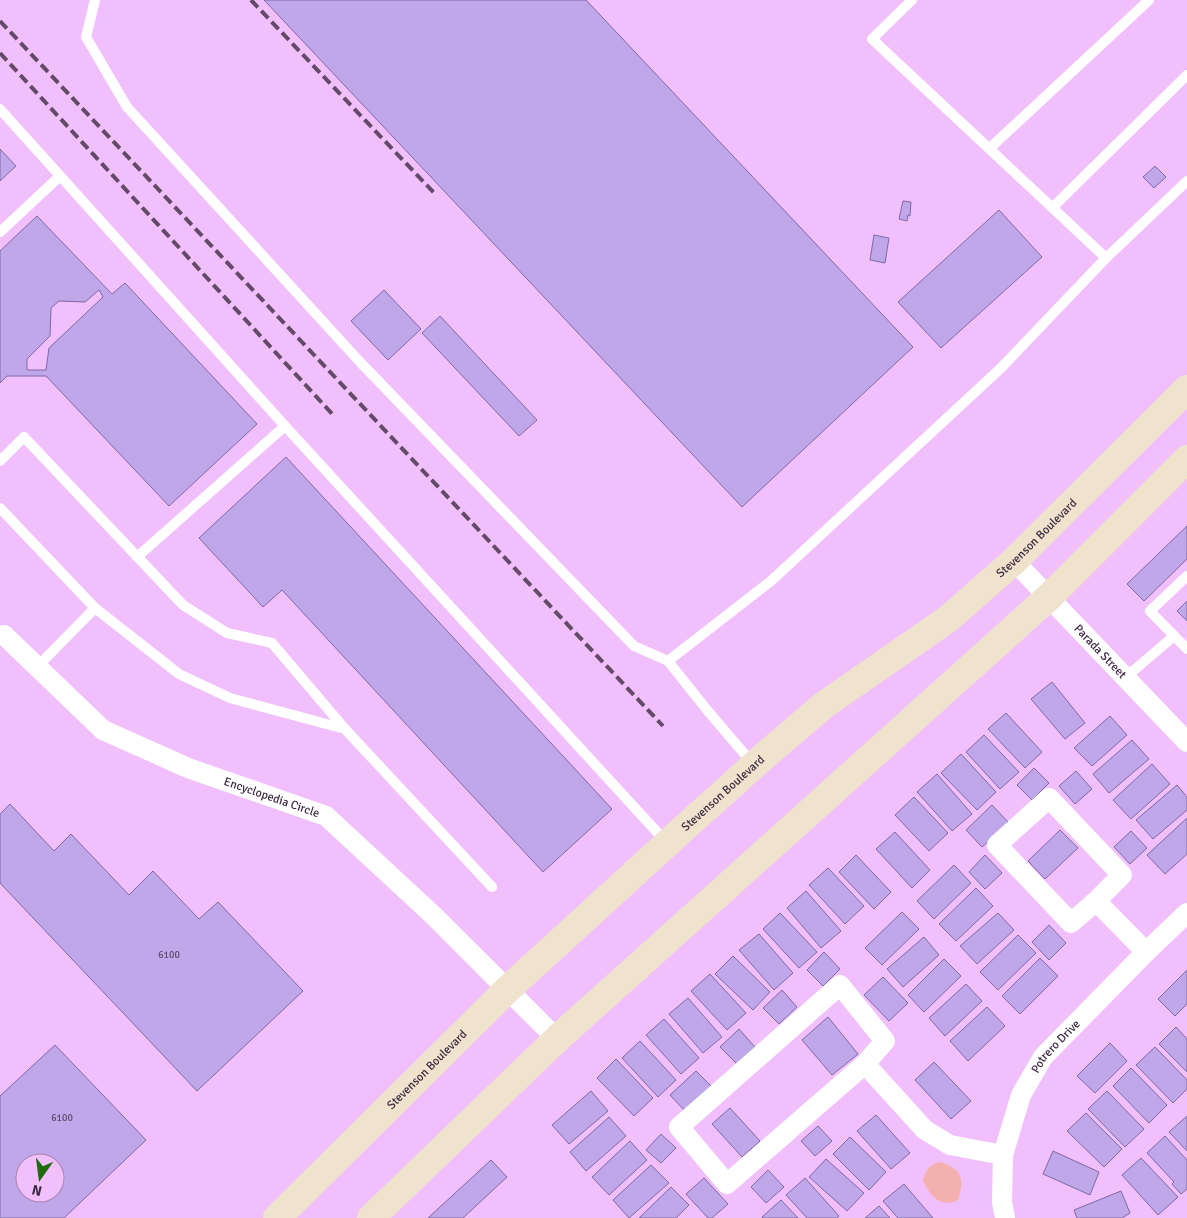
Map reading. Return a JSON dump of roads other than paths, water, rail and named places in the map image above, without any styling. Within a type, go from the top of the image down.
[{"type":"main road","name":"Stevenson Boulevard","points":[[277,1218],[508,989],[754,764],[824,705],[948,618],[1014,561],[1187,389]]},
{"type":"main road","points":[[371,1218],[557,1039],[1049,597],[1187,459]]},
{"type":"street","name":"Parada Street","points":[[1014,561],[1187,742]]},
{"type":"street","name":"Encyclopedia Circle","points":[[1,635],[103,730],[188,768],[326,816],[434,916],[557,1039]]},
{"type":"street","points":[[1049,798],[1122,875],[1096,901],[1071,923],[997,845],[1049,798]]},
{"type":"street","points":[[1096,901],[1146,952]]},
{"type":"street","name":"Potrero Drive","points":[[1005,1218],[1002,1202],[1002,1156],[1021,1095],[1043,1057],[1146,952],[1187,914]]},
{"type":"street","points":[[840,985],[885,1041],[865,1064],[727,1184],[678,1127],[840,985]]},
{"type":"street","points":[[865,1064],[926,1130],[950,1145],[1002,1156]]},
{"type":"lane","points":[[95,0],[86,37],[127,108],[360,362],[634,646],[668,661],[706,710],[754,764]]},
{"type":"lane","points":[[912,0],[872,39],[1106,258]]},
{"type":"lane","points":[[990,148],[1149,0]]},
{"type":"lane","points":[[1052,207],[1187,76]]},
{"type":"lane","points":[[0,109],[285,426],[667,844]]},
{"type":"lane","points":[[0,232],[60,176]]},
{"type":"lane","points":[[668,661],[771,581],[1002,368],[1106,258],[1187,181]]},
{"type":"lane","points":[[137,557],[285,426]]},
{"type":"lane","points":[[0,461],[24,437],[183,604],[227,633],[272,643],[345,729],[492,887]]},
{"type":"lane","points":[[0,508],[95,608],[179,674],[230,698],[345,729]]},
{"type":"lane","points":[[1187,576],[1150,611],[1187,649]]},
{"type":"lane","points":[[37,667],[95,608]]},
{"type":"lane","points":[[1126,677],[1174,636]]},
{"type":"railway","points":[[251,0],[436,195]]},
{"type":"railway","points":[[0,21],[663,726]]},
{"type":"railway","points":[[0,53],[335,417]]}]
